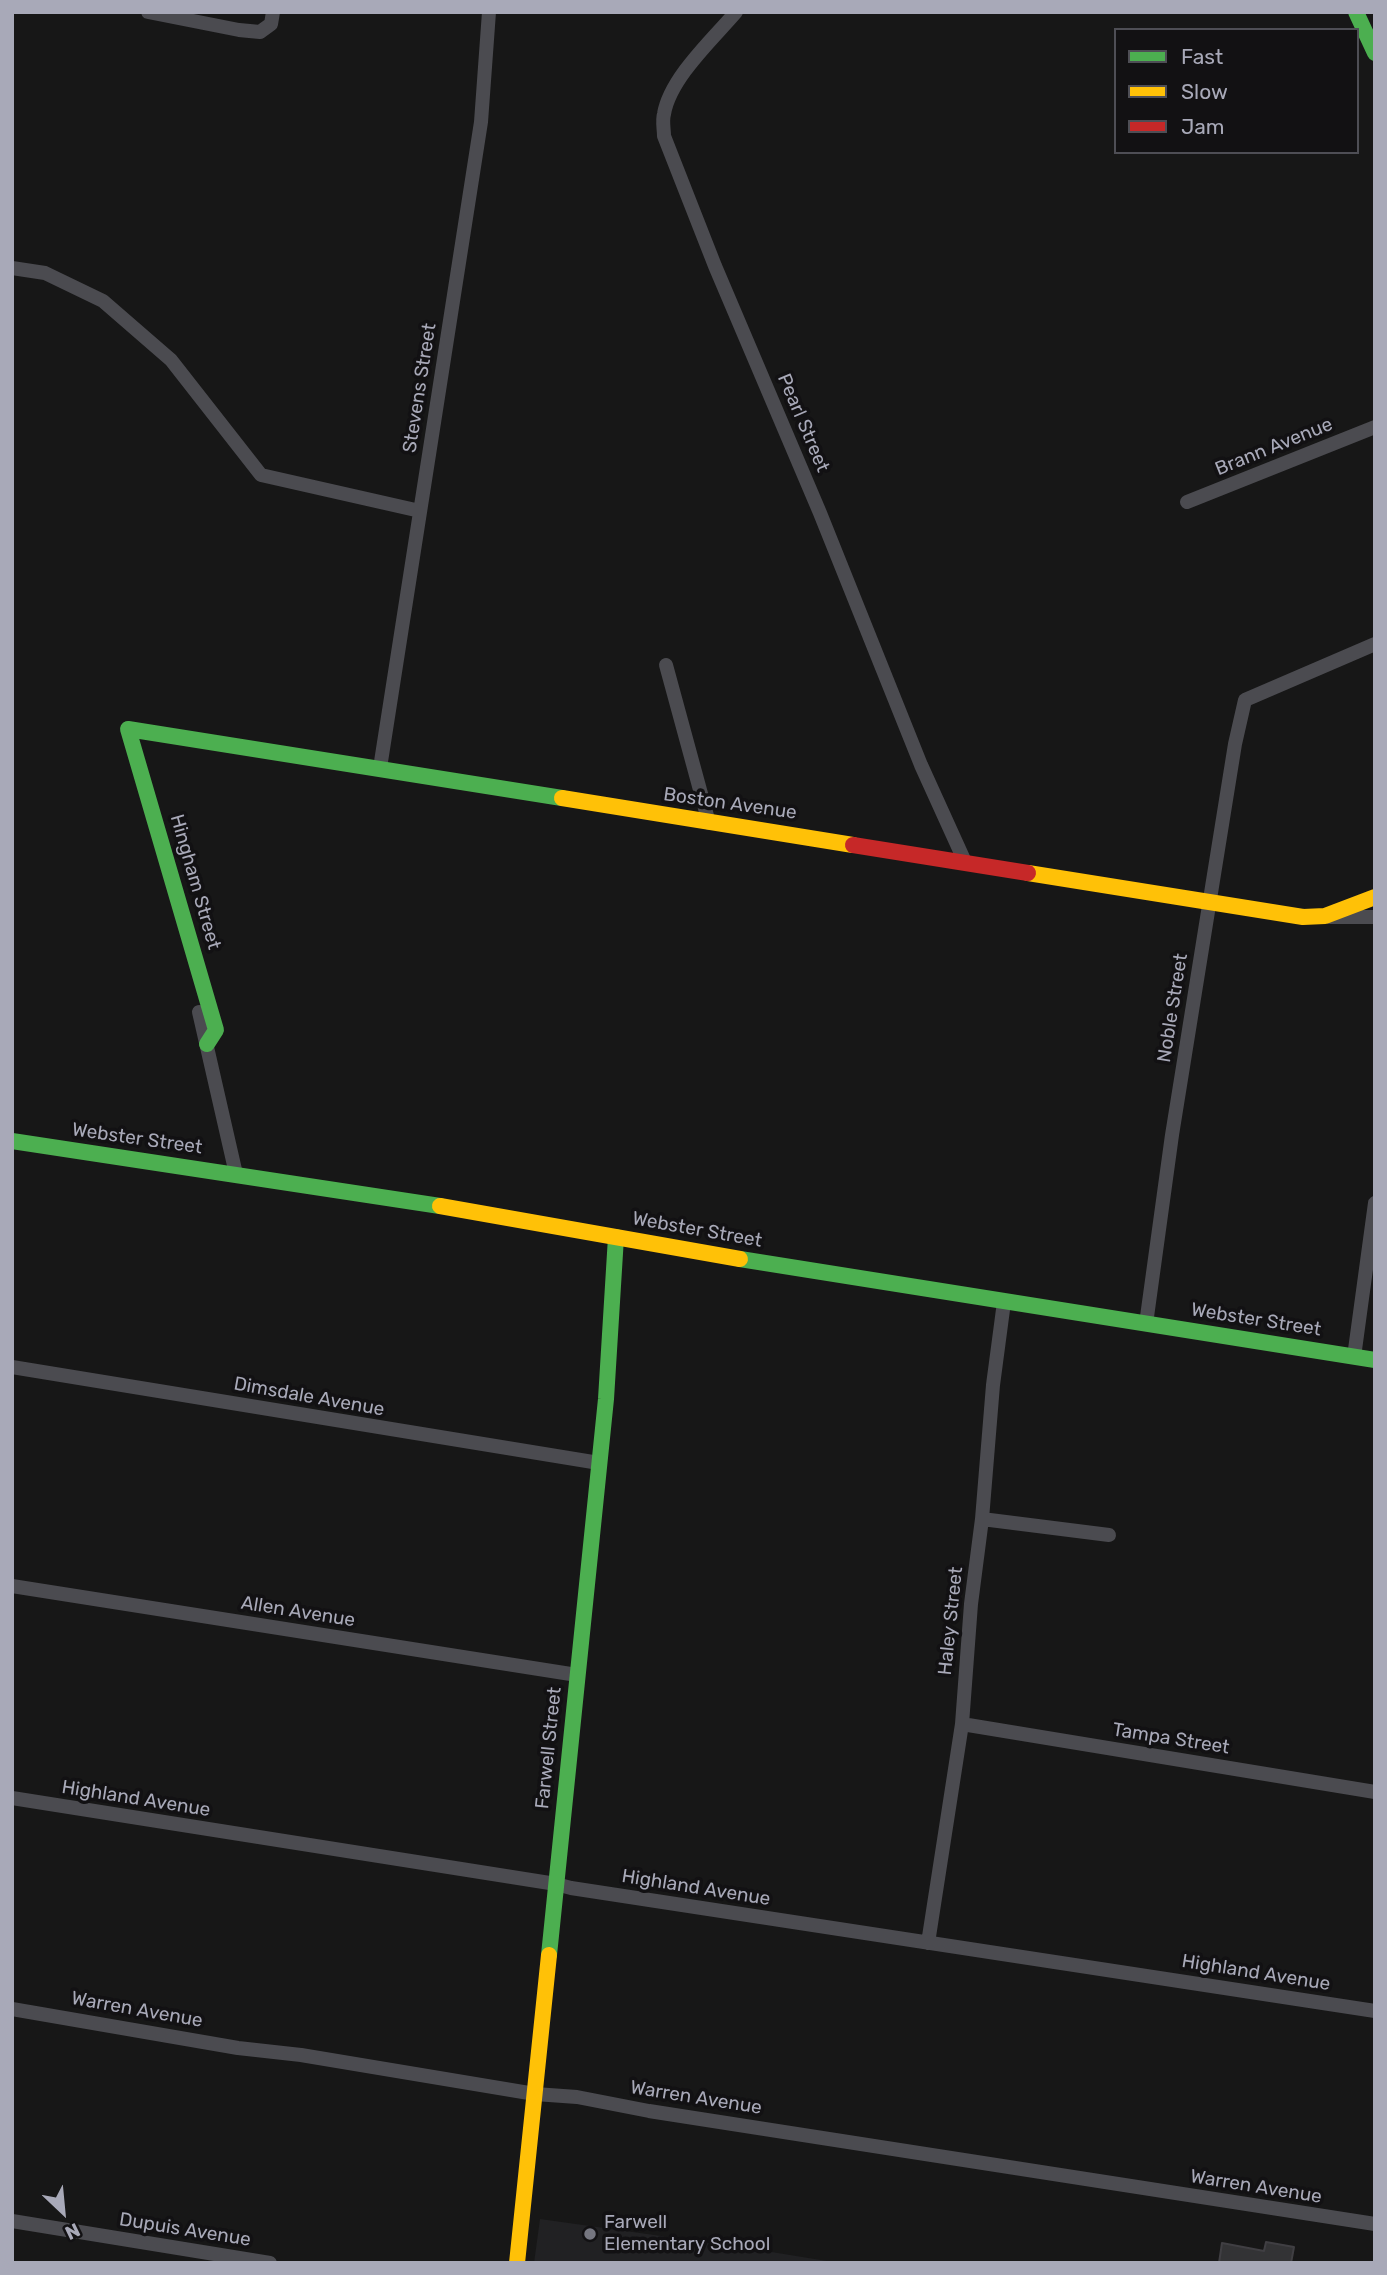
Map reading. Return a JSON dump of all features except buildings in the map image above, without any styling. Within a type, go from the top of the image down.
[{"type":"street","points":[[148,12],[260,32],[271,24],[272,12]]},
{"type":"street","name":"Stevens Street","points":[[380,768],[481,122],[489,12]]},
{"type":"street","name":"Pearl Street","points":[[736,12],[674,88],[664,113],[664,136],[921,765],[965,862]]},
{"type":"street","points":[[1356,12],[1375,53]]},
{"type":"street","points":[[12,268],[45,273],[103,301],[171,360],[261,474],[419,511]]},
{"type":"street","name":"Brann Avenue","points":[[1187,502],[1375,427]]},
{"type":"street","name":"Noble Street","points":[[1146,1324],[1172,1135],[1235,744],[1245,700],[1375,644]]},
{"type":"street","points":[[666,665],[709,823]]},
{"type":"street","name":"Boston Avenue","points":[[128,729],[1210,903],[1303,917],[1375,917]]},
{"type":"street","name":"Hingham Street","points":[[128,729],[216,1030],[207,1044]]},
{"type":"street","name":"Boston Avenue","points":[[1325,916],[1375,897]]},
{"type":"street","points":[[199,1012],[236,1174]]},
{"type":"street","name":"Webster Street","points":[[12,1141],[401,1199],[789,1268],[1375,1360]]},
{"type":"street","points":[[1354,1357],[1375,1203]]},
{"type":"street","name":"Farwell Street","points":[[517,2263],[606,1399],[616,1237]]},
{"type":"street","name":"Haley Street","points":[[928,1943],[962,1724],[971,1604],[1004,1302]]},
{"type":"street","name":"Dimsdale Avenue","points":[[12,1367],[599,1463]]},
{"type":"street","points":[[982,1519],[1109,1535]]},
{"type":"street","name":"Allen Avenue","points":[[12,1586],[577,1675]]},
{"type":"street","name":"Tampa Street","points":[[962,1724],[1375,1792]]},
{"type":"street","name":"Highland Avenue","points":[[12,1798],[571,1888],[1375,2011]]},
{"type":"street","name":"Warren Avenue","points":[[12,2009],[238,2048],[301,2055],[536,2094],[577,2097],[1375,2224]]},
{"type":"street","name":"Dupuis Avenue","points":[[12,2221],[270,2263]]},
{"type":"shaded area","name":"Farwell Elementary School","points":[[540,2219],[747,2248],[839,2263],[534,2263]]},
{"type":"traffic: fast","points":[[1356,12],[1375,53]]},
{"type":"traffic: fast","points":[[207,1044],[216,1030],[128,729],[562,798]]},
{"type":"traffic: fast","points":[[12,1141],[440,1206]]},
{"type":"traffic: fast","points":[[549,1955],[606,1399],[616,1237]]},
{"type":"traffic: fast","points":[[740,1259],[1375,1360]]},
{"type":"traffic: slow","points":[[562,798],[853,845]]},
{"type":"traffic: slow","points":[[1028,873],[1303,917],[1325,916],[1375,897]]},
{"type":"traffic: slow","points":[[440,1206],[740,1259]]},
{"type":"traffic: slow","points":[[517,2263],[549,1955]]},
{"type":"traffic: jam","points":[[853,845],[1028,873]]},
{"type":"place","name":"Farwell Elementary School","points":[[590,2234]]}]
